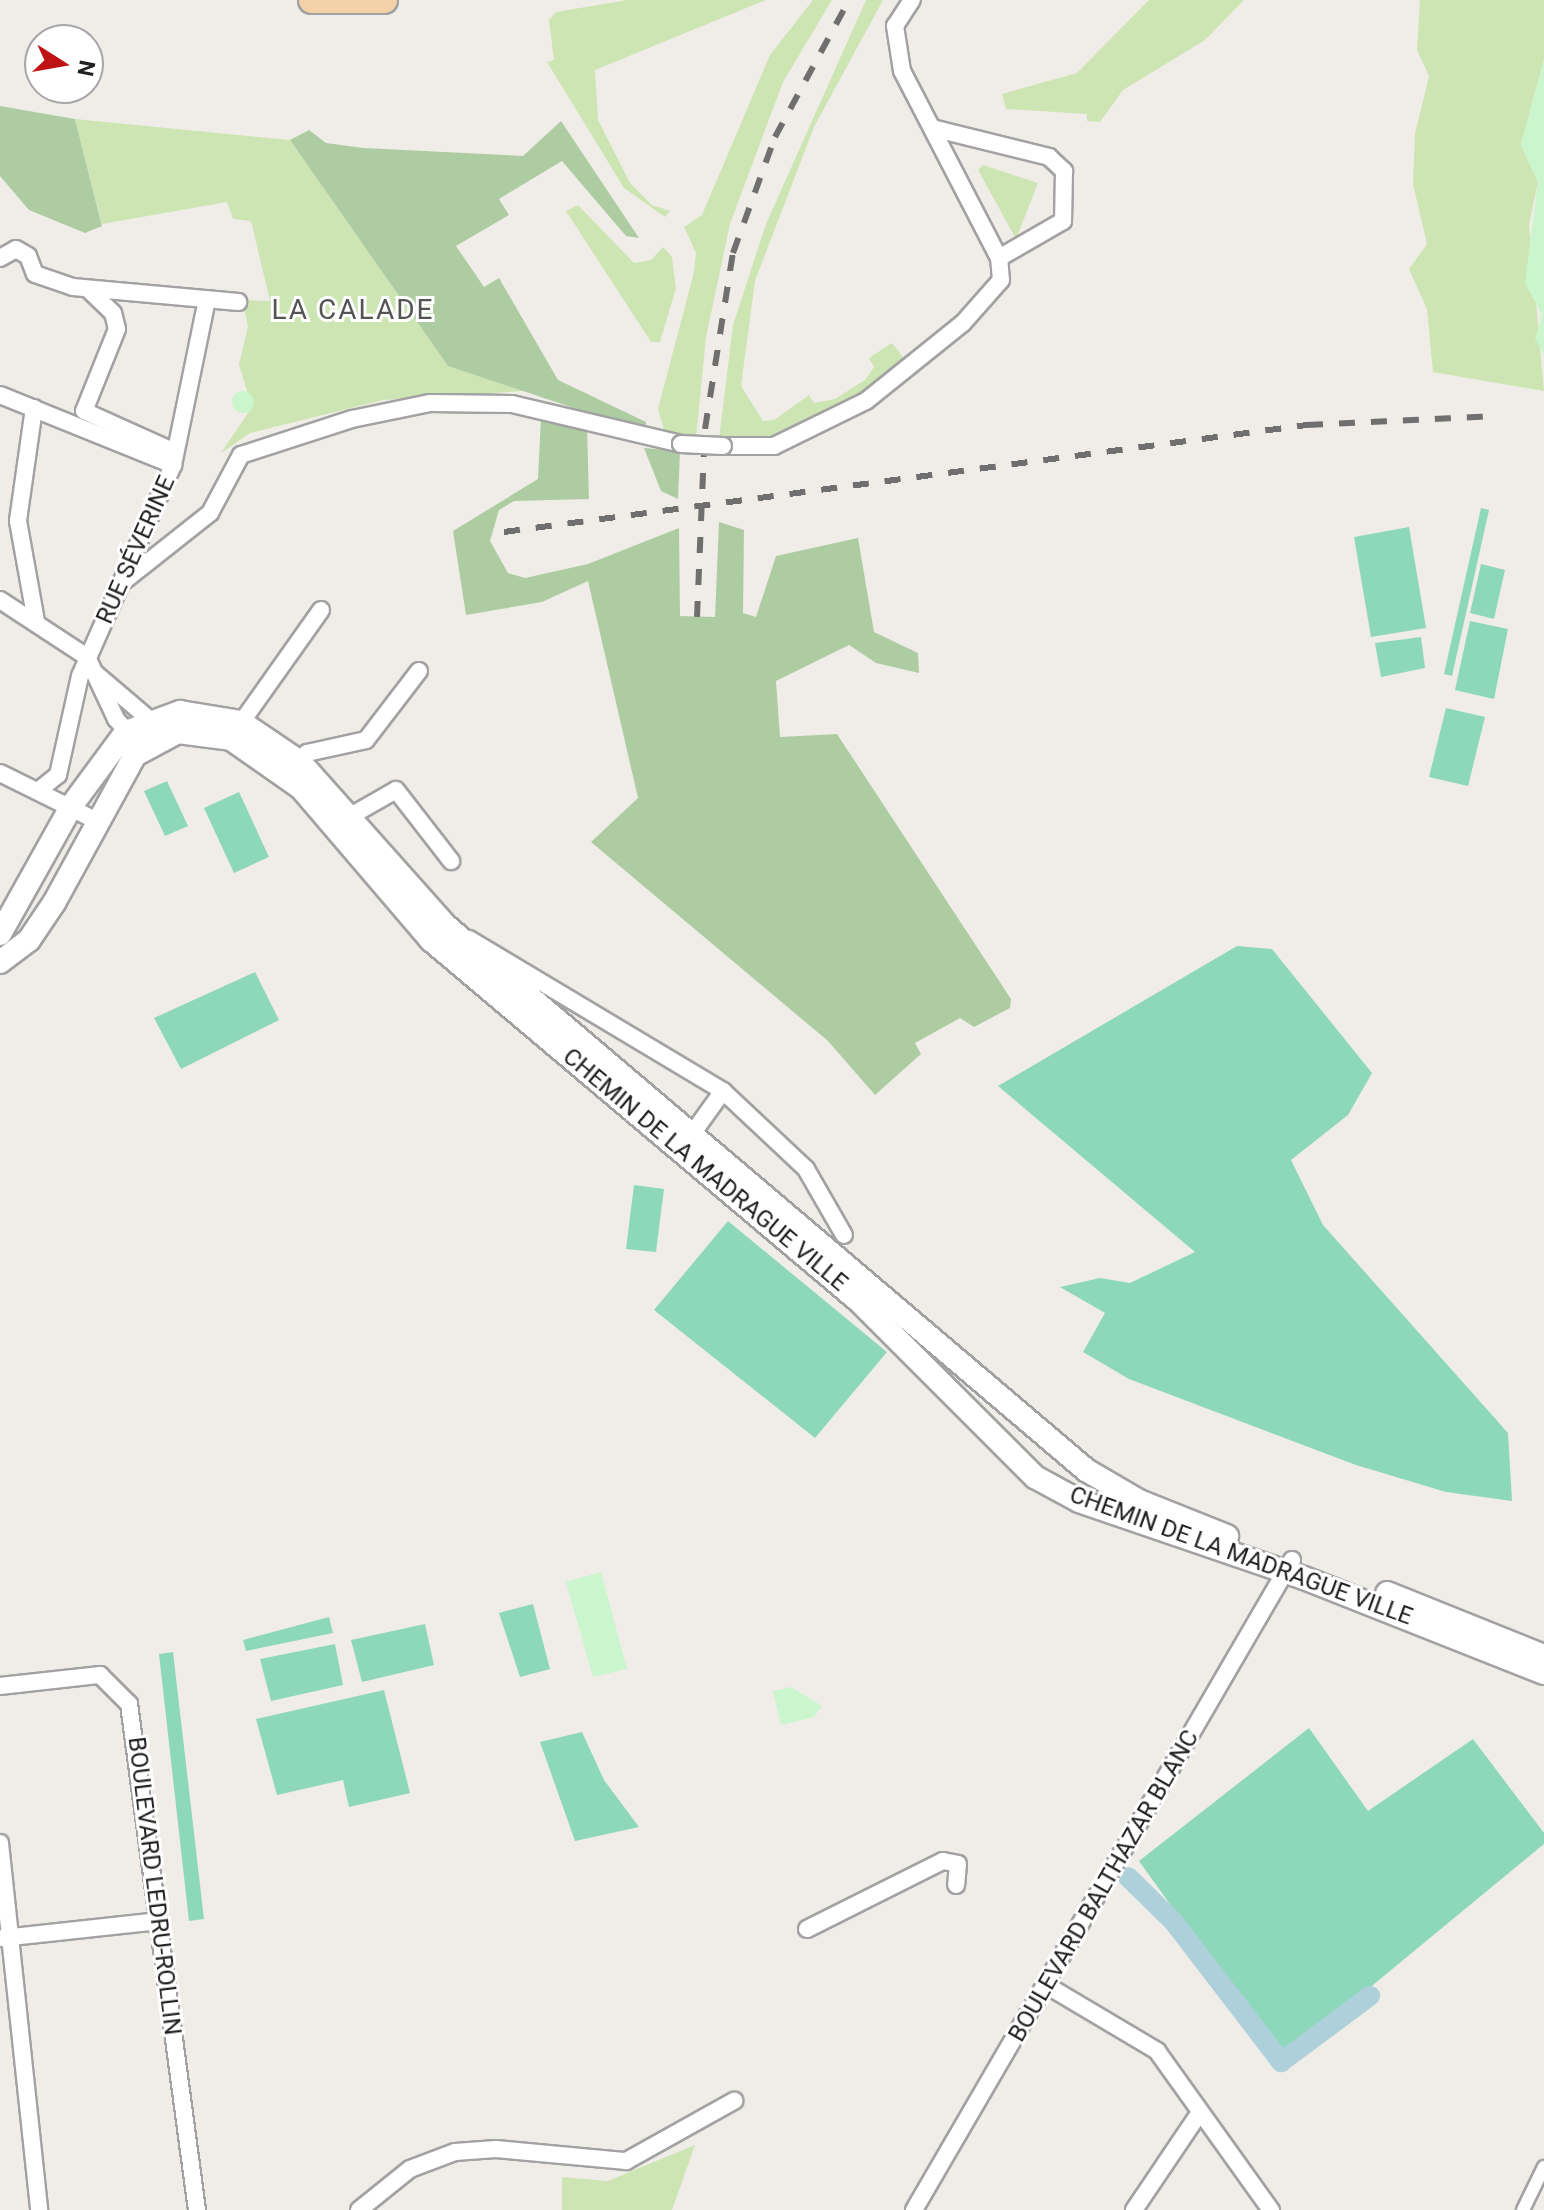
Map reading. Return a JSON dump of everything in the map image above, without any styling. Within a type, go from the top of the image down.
[{"type":"main road","points":[[312,0],[384,0]]},
{"type":"street","points":[[124,581],[210,513],[241,455],[352,419],[430,403],[512,404],[681,444],[723,446],[787,441],[886,387],[996,289],[999,258],[896,52],[895,26],[912,0]]},
{"type":"street","points":[[932,128],[1049,157],[1064,171],[1063,221],[999,258]]},
{"type":"street","points":[[0,258],[16,249],[35,274],[88,289],[238,302]]},
{"type":"street","points":[[88,289],[113,313],[117,329],[84,411],[173,458]]},
{"type":"street","name":"RUE SÉVERINE","points":[[87,657],[124,581],[173,458],[207,299]]},
{"type":"street","points":[[0,395],[173,458]]},
{"type":"street","points":[[34,408],[18,521],[36,621]]},
{"type":"street","points":[[0,600],[87,657],[126,732],[150,743]]},
{"type":"street","points":[[236,730],[321,610]]},
{"type":"street","points":[[38,791],[58,775],[87,657]]},
{"type":"street","points":[[293,768],[307,753],[366,740],[419,671]]},
{"type":"street","points":[[0,962],[29,940],[123,771],[150,743],[149,719],[96,674]]},
{"type":"street","name":"CHEMIN DE LA MADRAGUE VILLE","points":[[0,934],[72,805],[126,732],[149,719],[202,712],[236,730],[293,768],[347,818],[456,948],[519,989],[1041,1431],[1139,1501],[1544,1673]]},
{"type":"street","name":"CHEMIN DE LA MADRAGUE VILLE","points":[[150,743],[195,730],[236,730]]},
{"type":"street","name":"CHEMIN DE LA MADRAGUE VILLE","points":[[293,768],[456,948],[606,1086],[859,1301],[1016,1459],[1079,1501],[1290,1566],[1544,1656]]},
{"type":"street","points":[[0,773],[72,805],[95,820]]},
{"type":"street","points":[[347,818],[396,790],[451,861]]},
{"type":"street","points":[[456,948],[589,1010],[723,1091],[806,1169],[844,1235]]},
{"type":"street","points":[[589,1010],[566,1029],[568,1044],[606,1086]]},
{"type":"street","points":[[625,1102],[674,1131],[692,1134],[723,1091]]},
{"type":"street","points":[[1041,1431],[1041,1461],[1016,1459],[1014,1435],[1041,1431]]},
{"type":"street","name":"BOULEVARD BALTHAZAR BLANC","points":[[914,2210],[1290,1566]]},
{"type":"street","name":"BOULEVARD LEDRU-ROLLIN","points":[[0,1686],[100,1675],[123,1691],[197,2210]]},
{"type":"street","points":[[0,1843],[5,1938],[39,2210]]},
{"type":"street","points":[[807,1929],[943,1861],[958,1864],[956,1885]]},
{"type":"street","points":[[5,1938],[158,1921]]},
{"type":"street","points":[[1046,1985],[1157,2051],[1266,2208]]},
{"type":"street","points":[[359,2210],[410,2169],[455,2152],[496,2149],[626,2161],[734,2101]]},
{"type":"street","points":[[1134,2210],[1200,2112]]},
{"type":"street","points":[[1523,2210],[1544,2167]]},
{"type":"green space","points":[[627,0],[766,0],[595,70],[598,120],[630,183],[652,205],[670,211],[665,217],[624,188],[547,62],[554,60],[549,20],[556,12]]},
{"type":"green space","points":[[813,0],[832,0],[783,82],[730,224],[706,337],[696,438],[675,437],[664,430],[658,409],[694,272],[696,253],[684,227],[702,215],[770,55]]},
{"type":"green space","points":[[866,0],[883,0],[814,127],[755,281],[741,386],[763,421],[774,420],[809,395],[814,403],[835,399],[865,380],[874,367],[869,358],[892,343],[907,362],[863,398],[763,442],[719,439],[733,325],[766,224]]},
{"type":"green space","points":[[1149,0],[1244,0],[1205,40],[1123,90],[1100,122],[1087,121],[1087,114],[1006,109],[1002,94],[1077,73]]},
{"type":"green space","points":[[1420,0],[1544,0],[1544,59],[1521,145],[1538,182],[1529,225],[1544,391],[1433,372],[1427,309],[1409,269],[1427,244],[1413,184],[1415,134],[1429,76],[1417,50]]},
{"type":"green space","points":[[1544,59],[1544,355],[1535,339],[1542,315],[1525,283],[1538,182],[1521,145]]},
{"type":"green space","points":[[0,106],[75,119],[102,226],[85,233],[29,210],[0,176]]},
{"type":"green space","points":[[75,119],[290,140],[448,366],[524,391],[383,400],[250,433],[221,453],[252,407],[239,365],[248,326],[242,300],[270,301],[251,221],[233,219],[227,202],[102,224]]},
{"type":"green space","points":[[561,121],[639,238],[626,236],[562,161],[499,199],[509,215],[456,246],[484,287],[499,278],[558,380],[646,422],[646,432],[448,366],[290,140],[309,130],[326,143],[364,148],[523,156]]},
{"type":"green space","points":[[983,165],[1038,183],[1016,239],[978,170]]},
{"type":"green space","points":[[578,205],[634,263],[651,260],[663,247],[672,257],[676,288],[660,342],[651,342],[566,211]]},
{"type":"green space","points":[[243,391],[251,394],[254,402],[251,410],[243,413],[235,410],[232,402],[235,394]]},
{"type":"green space","points":[[541,417],[587,427],[589,499],[514,501],[499,510],[490,541],[508,573],[525,578],[588,564],[679,528],[680,616],[715,617],[719,522],[744,530],[743,613],[756,617],[776,556],[858,538],[874,632],[918,653],[919,673],[876,663],[849,645],[776,681],[780,737],[837,734],[1011,999],[1010,1008],[974,1027],[960,1018],[915,1043],[921,1054],[875,1095],[828,1041],[591,842],[638,798],[588,581],[542,602],[466,615],[453,531],[538,479]]},
{"type":"green space","points":[[644,448],[680,451],[678,499],[661,491]]},
{"type":"green space","points":[[1481,508],[1489,510],[1452,676],[1444,674]]},
{"type":"green space","points":[[1409,527],[1426,628],[1371,637],[1354,537]]},
{"type":"green space","points":[[1481,564],[1505,570],[1494,619],[1470,613]]},
{"type":"green space","points":[[1470,621],[1508,629],[1494,699],[1455,690]]},
{"type":"green space","points":[[1421,637],[1425,668],[1381,677],[1375,643]]},
{"type":"green space","points":[[1446,708],[1485,717],[1468,786],[1429,777]]},
{"type":"green space","points":[[167,781],[188,826],[165,836],[144,791]]},
{"type":"green space","points":[[239,792],[269,857],[234,873],[204,808]]},
{"type":"green space","points":[[1237,946],[1272,949],[1372,1073],[1348,1115],[1291,1160],[1323,1225],[1508,1433],[1512,1501],[1446,1492],[1356,1465],[1129,1379],[1083,1352],[1105,1313],[1060,1287],[1100,1278],[1130,1283],[1195,1252],[998,1086]]},
{"type":"green space","points":[[255,972],[279,1020],[181,1069],[154,1018]]},
{"type":"green space","points":[[634,1185],[664,1189],[656,1252],[626,1249]]},
{"type":"green space","points":[[728,1221],[887,1352],[815,1438],[654,1310]]},
{"type":"green space","points":[[601,1572],[627,1669],[593,1677],[566,1582]]},
{"type":"green space","points":[[533,1604],[550,1669],[520,1677],[499,1613]]},
{"type":"green space","points":[[329,1617],[333,1633],[246,1651],[243,1640]]},
{"type":"green space","points":[[425,1624],[434,1665],[362,1682],[351,1640]]},
{"type":"green space","points":[[335,1644],[343,1685],[271,1701],[260,1659]]},
{"type":"green space","points":[[173,1652],[204,1919],[189,1921],[159,1654]]},
{"type":"green space","points":[[791,1687],[822,1706],[814,1717],[781,1725],[773,1691]]},
{"type":"green space","points":[[384,1690],[410,1793],[349,1807],[343,1780],[277,1795],[256,1719]]},
{"type":"green space","points":[[1309,1728],[1368,1811],[1473,1739],[1544,1833],[1544,1844],[1282,2060],[1139,1861]]},
{"type":"green space","points":[[582,1732],[604,1780],[639,1827],[575,1841],[540,1742]]},
{"type":"green space","points":[[695,2145],[672,2210],[562,2210],[562,2177],[608,2181]]},
{"type":"waterway","points":[[1128,1877],[1173,1921],[1281,2062],[1370,1996]]},
{"type":"railway","points":[[697,617],[705,429],[733,253],[775,137],[849,0]]},
{"type":"railway","points":[[504,532],[1307,425],[1497,416]]},
{"type":"district","name":"LA CALADE","points":[[353,310]]}]
